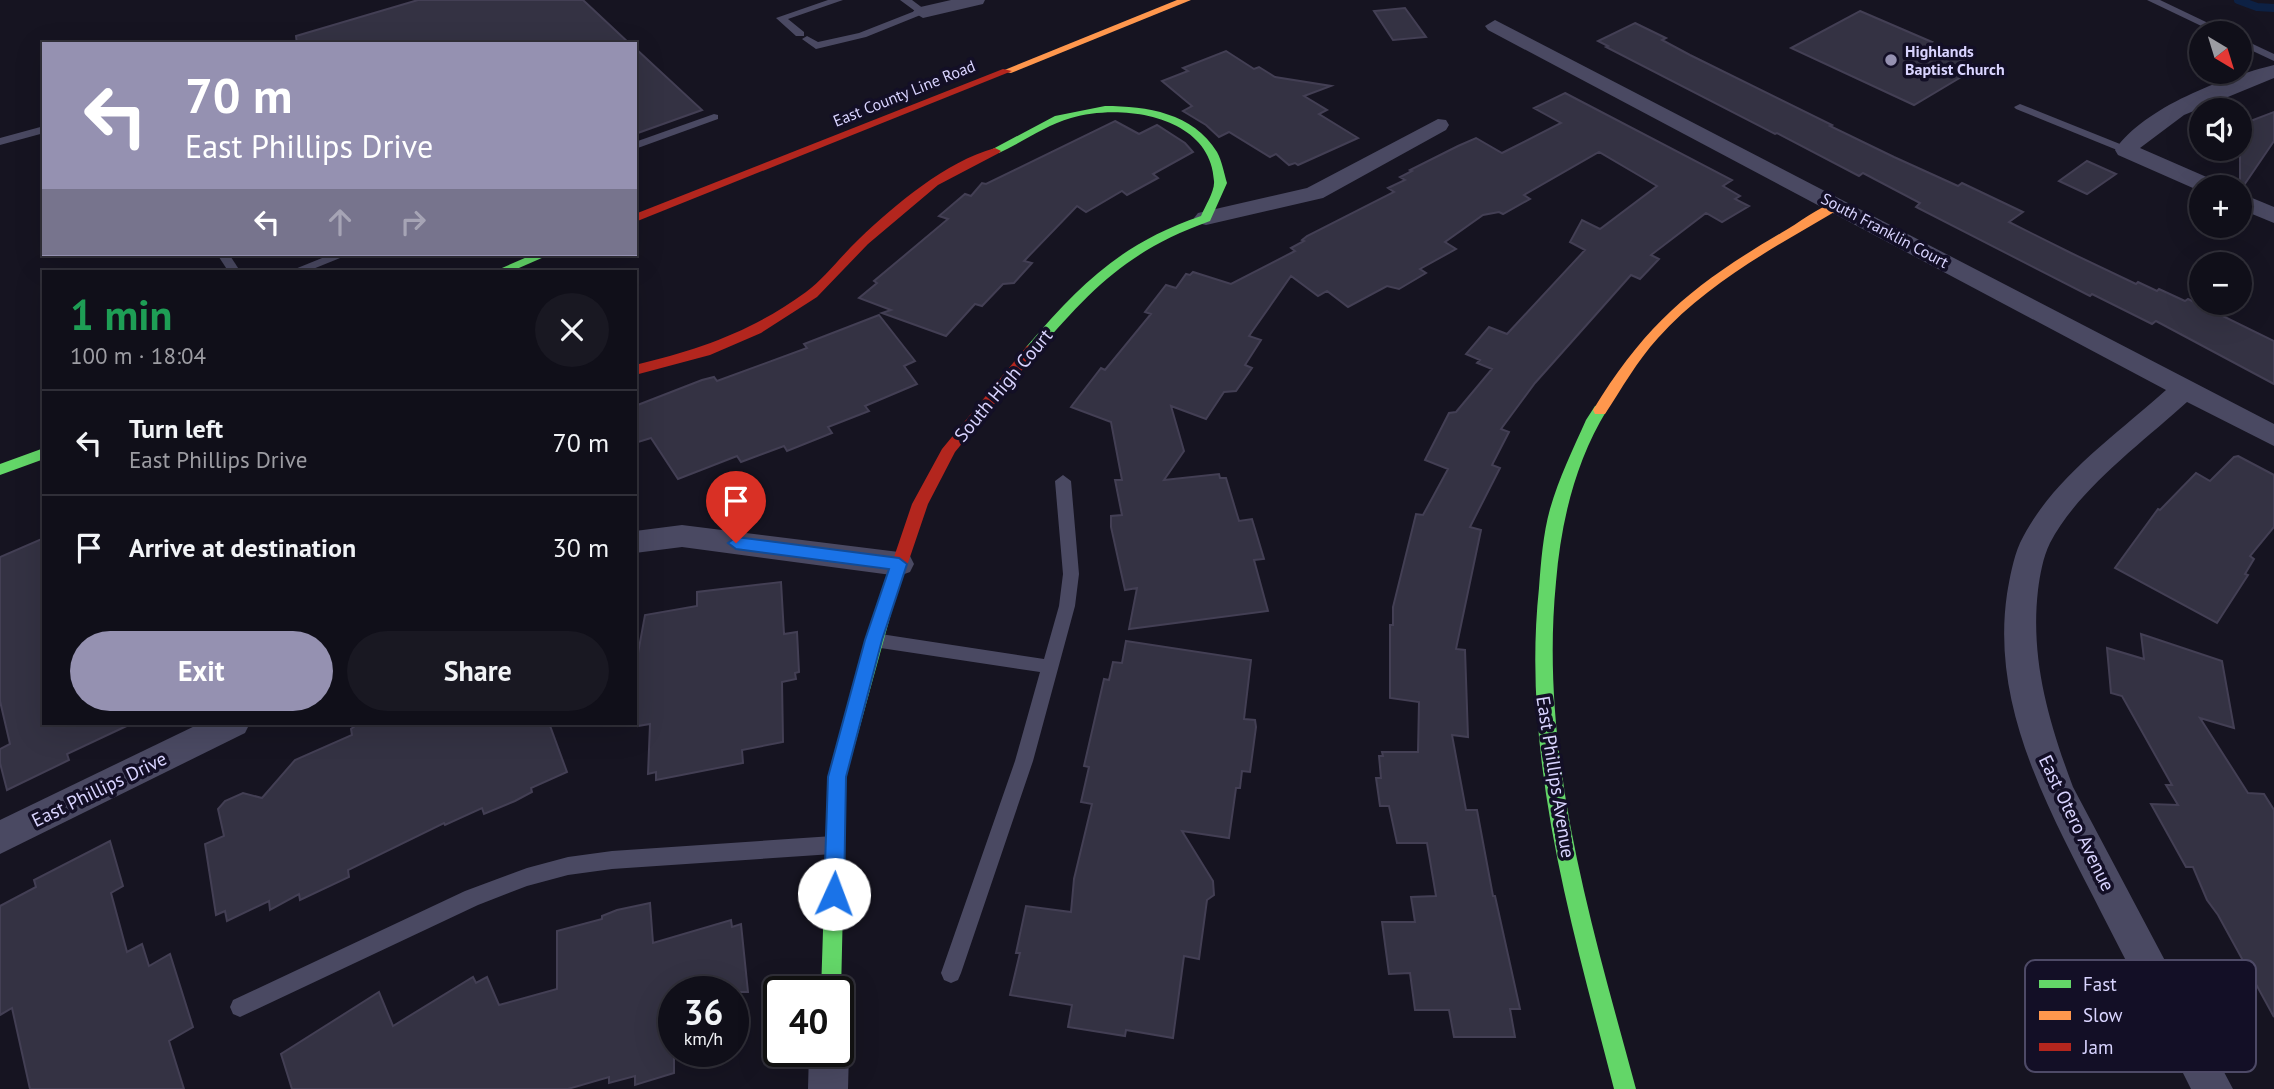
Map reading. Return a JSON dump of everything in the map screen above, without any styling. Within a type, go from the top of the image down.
[{"type":"street","points":[[923,12],[976,0]]},
{"type":"street","name":"East County Line Road","points":[[637,217],[1186,0]]},
{"type":"street","name":"South Franklin Court","points":[[1495,26],[2274,436]]},
{"type":"street","points":[[2189,177],[2129,147],[2164,116],[2194,101],[2274,71]]},
{"type":"street","points":[[637,369],[705,352],[743,335],[812,294],[864,241],[934,182],[1068,115],[1111,109],[1138,109],[1168,117],[1197,135],[1211,152],[1221,183],[1206,218]]},
{"type":"street","name":"South High Court","points":[[831,976],[837,777],[873,640],[919,504],[949,449],[1079,294],[1127,253],[1170,229],[1315,193],[1438,125]]},
{"type":"street","name":"East Phillips Avenue","points":[[1625,1089],[1565,842],[1545,736],[1540,636],[1542,589],[1549,546],[1574,461],[1592,420],[1633,358],[1676,313],[1725,276],[1837,205]]},
{"type":"street","points":[[2252,205],[2274,215]]},
{"type":"street","points":[[504,270],[540,256]]},
{"type":"street","name":"East Otero Avenue","points":[[2146,960],[2058,792],[2041,748],[2029,707],[2022,668],[2019,632],[2021,598],[2027,566],[2037,538],[2074,490],[2184,389]]},
{"type":"street","points":[[0,470],[42,454]]},
{"type":"street","points":[[637,541],[682,536],[899,564]]},
{"type":"street","name":"East Phillips Drive","points":[[0,838],[196,731],[224,725]]},
{"type":"street","points":[[828,1089],[829,1067]]},
{"type":"street","name":"East Otero Avenue","points":[[2204,1072],[2213,1089]]},
{"type":"lane","points":[[838,0],[781,18],[816,46],[851,38],[923,12]]},
{"type":"lane","points":[[905,0],[923,12]]},
{"type":"lane","points":[[2152,0],[2198,21]]},
{"type":"lane","points":[[2252,47],[2274,58]]},
{"type":"lane","points":[[2020,107],[2129,147]]},
{"type":"lane","points":[[637,145],[714,117]]},
{"type":"lane","points":[[0,142],[42,130]]},
{"type":"lane","points":[[299,270],[338,256]]},
{"type":"lane","points":[[951,973],[1024,761],[1067,606],[1071,574],[1063,481]]},
{"type":"lane","points":[[873,640],[1051,667]]},
{"type":"lane","points":[[240,1007],[472,898],[527,877],[568,866],[612,860],[835,845]]},
{"type":"building","points":[[418,0],[583,0],[628,42],[297,42],[296,36]]},
{"type":"building","points":[[1405,8],[1426,37],[1393,40],[1374,11]]},
{"type":"building","name":"Highlands Baptist Church","points":[[1860,11],[1932,42],[1927,45],[1978,67],[1914,105],[1791,48]]},
{"type":"building","points":[[1635,23],[1666,38],[1662,40],[1690,55],[1832,125],[1830,126],[1958,186],[1962,183],[2023,212],[2009,222],[2136,284],[2138,282],[2157,291],[2159,289],[2185,301],[2189,299],[2189,315],[2221,315],[2274,341],[2274,384],[2156,321],[2152,324],[2092,294],[2090,296],[1916,207],[1920,203],[1863,173],[1859,176],[1598,41]]},
{"type":"building","points":[[637,50],[702,110],[637,133]]},
{"type":"building","points":[[1226,51],[1254,69],[1259,67],[1275,77],[1331,86],[1304,96],[1327,110],[1319,114],[1358,138],[1298,165],[1289,165],[1276,154],[1270,157],[1229,132],[1219,137],[1206,125],[1183,111],[1192,106],[1162,81],[1188,71],[1183,68]]},
{"type":"building","points":[[1565,93],[1732,180],[1723,186],[1740,196],[1735,199],[1749,206],[1722,222],[1706,213],[1651,255],[1659,259],[1640,279],[1631,275],[1535,383],[1501,429],[1509,432],[1492,465],[1500,468],[1470,527],[1481,530],[1456,649],[1465,650],[1468,737],[1452,735],[1466,810],[1477,810],[1493,896],[1520,1009],[1510,1009],[1515,1037],[1454,1037],[1449,1010],[1415,1010],[1410,973],[1389,974],[1382,922],[1415,922],[1411,897],[1436,896],[1427,843],[1397,843],[1389,806],[1380,806],[1376,778],[1381,778],[1379,756],[1383,756],[1382,752],[1418,752],[1419,702],[1390,698],[1390,625],[1393,625],[1393,607],[1416,514],[1423,515],[1448,469],[1425,460],[1449,413],[1456,412],[1492,369],[1477,363],[1480,360],[1466,354],[1489,327],[1507,334],[1585,250],[1570,242],[1582,220],[1600,229],[1657,186],[1599,152],[1524,195],[1530,199],[1503,214],[1499,212],[1483,215],[1445,242],[1456,249],[1420,269],[1426,273],[1399,289],[1387,286],[1348,307],[1327,291],[1318,296],[1291,276],[1249,336],[1261,340],[1245,365],[1252,368],[1236,391],[1224,392],[1206,419],[1171,406],[1184,451],[1164,480],[1219,474],[1220,478],[1226,478],[1239,521],[1252,519],[1264,559],[1254,560],[1268,611],[1129,629],[1137,588],[1125,590],[1111,527],[1111,516],[1122,515],[1115,480],[1122,480],[1111,422],[1071,407],[1101,368],[1105,370],[1151,314],[1145,312],[1166,285],[1176,288],[1186,274],[1193,272],[1231,284],[1295,251],[1291,248],[1304,241],[1302,240],[1307,236],[1394,192],[1388,188],[1405,180],[1400,177],[1458,146],[1476,138],[1502,153],[1561,123],[1534,108]]},
{"type":"building","points":[[2274,112],[2274,141],[2251,175],[2240,175],[2240,161],[2252,161],[2252,120]]},
{"type":"building","points":[[1115,121],[1139,134],[1157,125],[1185,143],[1193,152],[1153,174],[1158,178],[1127,195],[1122,191],[1086,212],[1077,206],[1024,261],[1032,263],[1014,283],[1003,284],[982,306],[975,304],[946,336],[882,313],[891,310],[859,298],[877,283],[874,281],[948,219],[939,216],[965,194],[971,196],[982,183],[986,184]]},
{"type":"building","points":[[2087,161],[2116,174],[2087,194],[2059,181]]},
{"type":"building","points":[[879,315],[915,361],[904,366],[917,384],[865,406],[869,411],[828,427],[832,433],[787,451],[784,446],[741,462],[737,456],[678,479],[651,438],[637,442],[637,405],[702,380],[714,377],[717,381],[807,348],[804,344]]},
{"type":"building","points":[[2238,456],[2274,475],[2274,527],[2250,556],[2254,559],[2245,574],[2248,575],[2217,623],[2115,568],[2158,509],[2160,510],[2196,473],[2210,481]]},
{"type":"building","points":[[42,539],[42,725],[129,725],[67,754],[69,760],[7,790],[0,763],[0,749],[10,744],[0,701],[0,557]]},
{"type":"building","points":[[781,582],[784,634],[797,632],[799,672],[795,673],[796,679],[782,682],[783,742],[742,750],[743,763],[656,780],[656,772],[648,774],[650,724],[638,726],[638,653],[645,615],[697,606],[697,592]]},
{"type":"building","points":[[2141,634],[2222,661],[2234,728],[2200,718],[2248,793],[2264,794],[2274,810],[2274,1017],[2256,984],[2256,960],[2243,960],[2207,900],[2193,867],[2186,867],[2151,804],[2178,805],[2166,785],[2172,785],[2122,696],[2111,693],[2107,648],[2144,659]]},
{"type":"building","points":[[1126,641],[1251,660],[1244,719],[1255,720],[1256,727],[1250,772],[1242,771],[1240,788],[1236,788],[1229,838],[1182,831],[1213,881],[1214,895],[1207,900],[1199,959],[1184,956],[1173,1038],[1126,1030],[1125,1036],[1068,1027],[1072,1005],[1010,995],[1020,953],[1016,953],[1026,906],[1071,912],[1074,879],[1092,804],[1081,802],[1089,767],[1084,766],[1104,679],[1109,680],[1113,662],[1122,663]]},
{"type":"building","points":[[356,725],[550,725],[567,772],[531,788],[532,792],[515,801],[484,814],[482,808],[445,825],[444,823],[348,870],[349,877],[300,900],[299,894],[270,910],[269,901],[227,921],[225,911],[216,915],[205,844],[224,836],[218,809],[225,801],[243,793],[262,798],[295,760],[352,735],[351,729]]},
{"type":"building","points":[[110,841],[123,886],[111,893],[127,952],[142,944],[149,966],[170,954],[193,1027],[169,1041],[184,1089],[30,1089],[12,1008],[0,1015],[0,906],[36,887],[34,880]]},
{"type":"building","points":[[650,903],[653,943],[731,920],[732,927],[741,924],[746,976],[658,976],[658,1067],[674,1067],[674,1073],[635,1085],[635,1076],[609,1083],[609,1077],[568,1089],[292,1089],[281,1054],[379,992],[393,1026],[473,977],[476,983],[487,977],[499,1005],[557,989],[557,931],[602,919],[602,916]]},
{"type":"waterway","points":[[2238,0],[2257,7],[2274,8]]},
{"type":"traffic: fast","points":[[995,151],[1068,115],[1105,109],[1126,109],[1166,117],[1184,125],[1199,137],[1211,152],[1221,183],[1206,218],[1151,240],[1108,269],[1032,349]]},
{"type":"traffic: fast","points":[[504,270],[540,256]]},
{"type":"traffic: fast","points":[[1600,410],[1574,464],[1557,515],[1543,623],[1544,691],[1560,825],[1625,1089]]},
{"type":"traffic: fast","points":[[0,470],[42,454]]},
{"type":"traffic: fast","points":[[831,976],[837,777],[884,610]]},
{"type":"traffic: slow","points":[[1007,71],[1186,0]]},
{"type":"traffic: slow","points":[[1600,410],[1632,362],[1672,315],[1716,280],[1837,205]]},
{"type":"traffic: jam","points":[[637,217],[1007,71]]},
{"type":"traffic: jam","points":[[637,369],[705,352],[756,330],[812,294],[864,241],[934,182],[995,151]]},
{"type":"traffic: jam","points":[[884,610],[920,504],[949,449],[1032,349]]},
{"type":"place","name":"Highlands Baptist Church","points":[[1891,60]]},
{"type":"route","points":[[736,543],[899,564],[873,640],[837,777],[834,894]]}]
